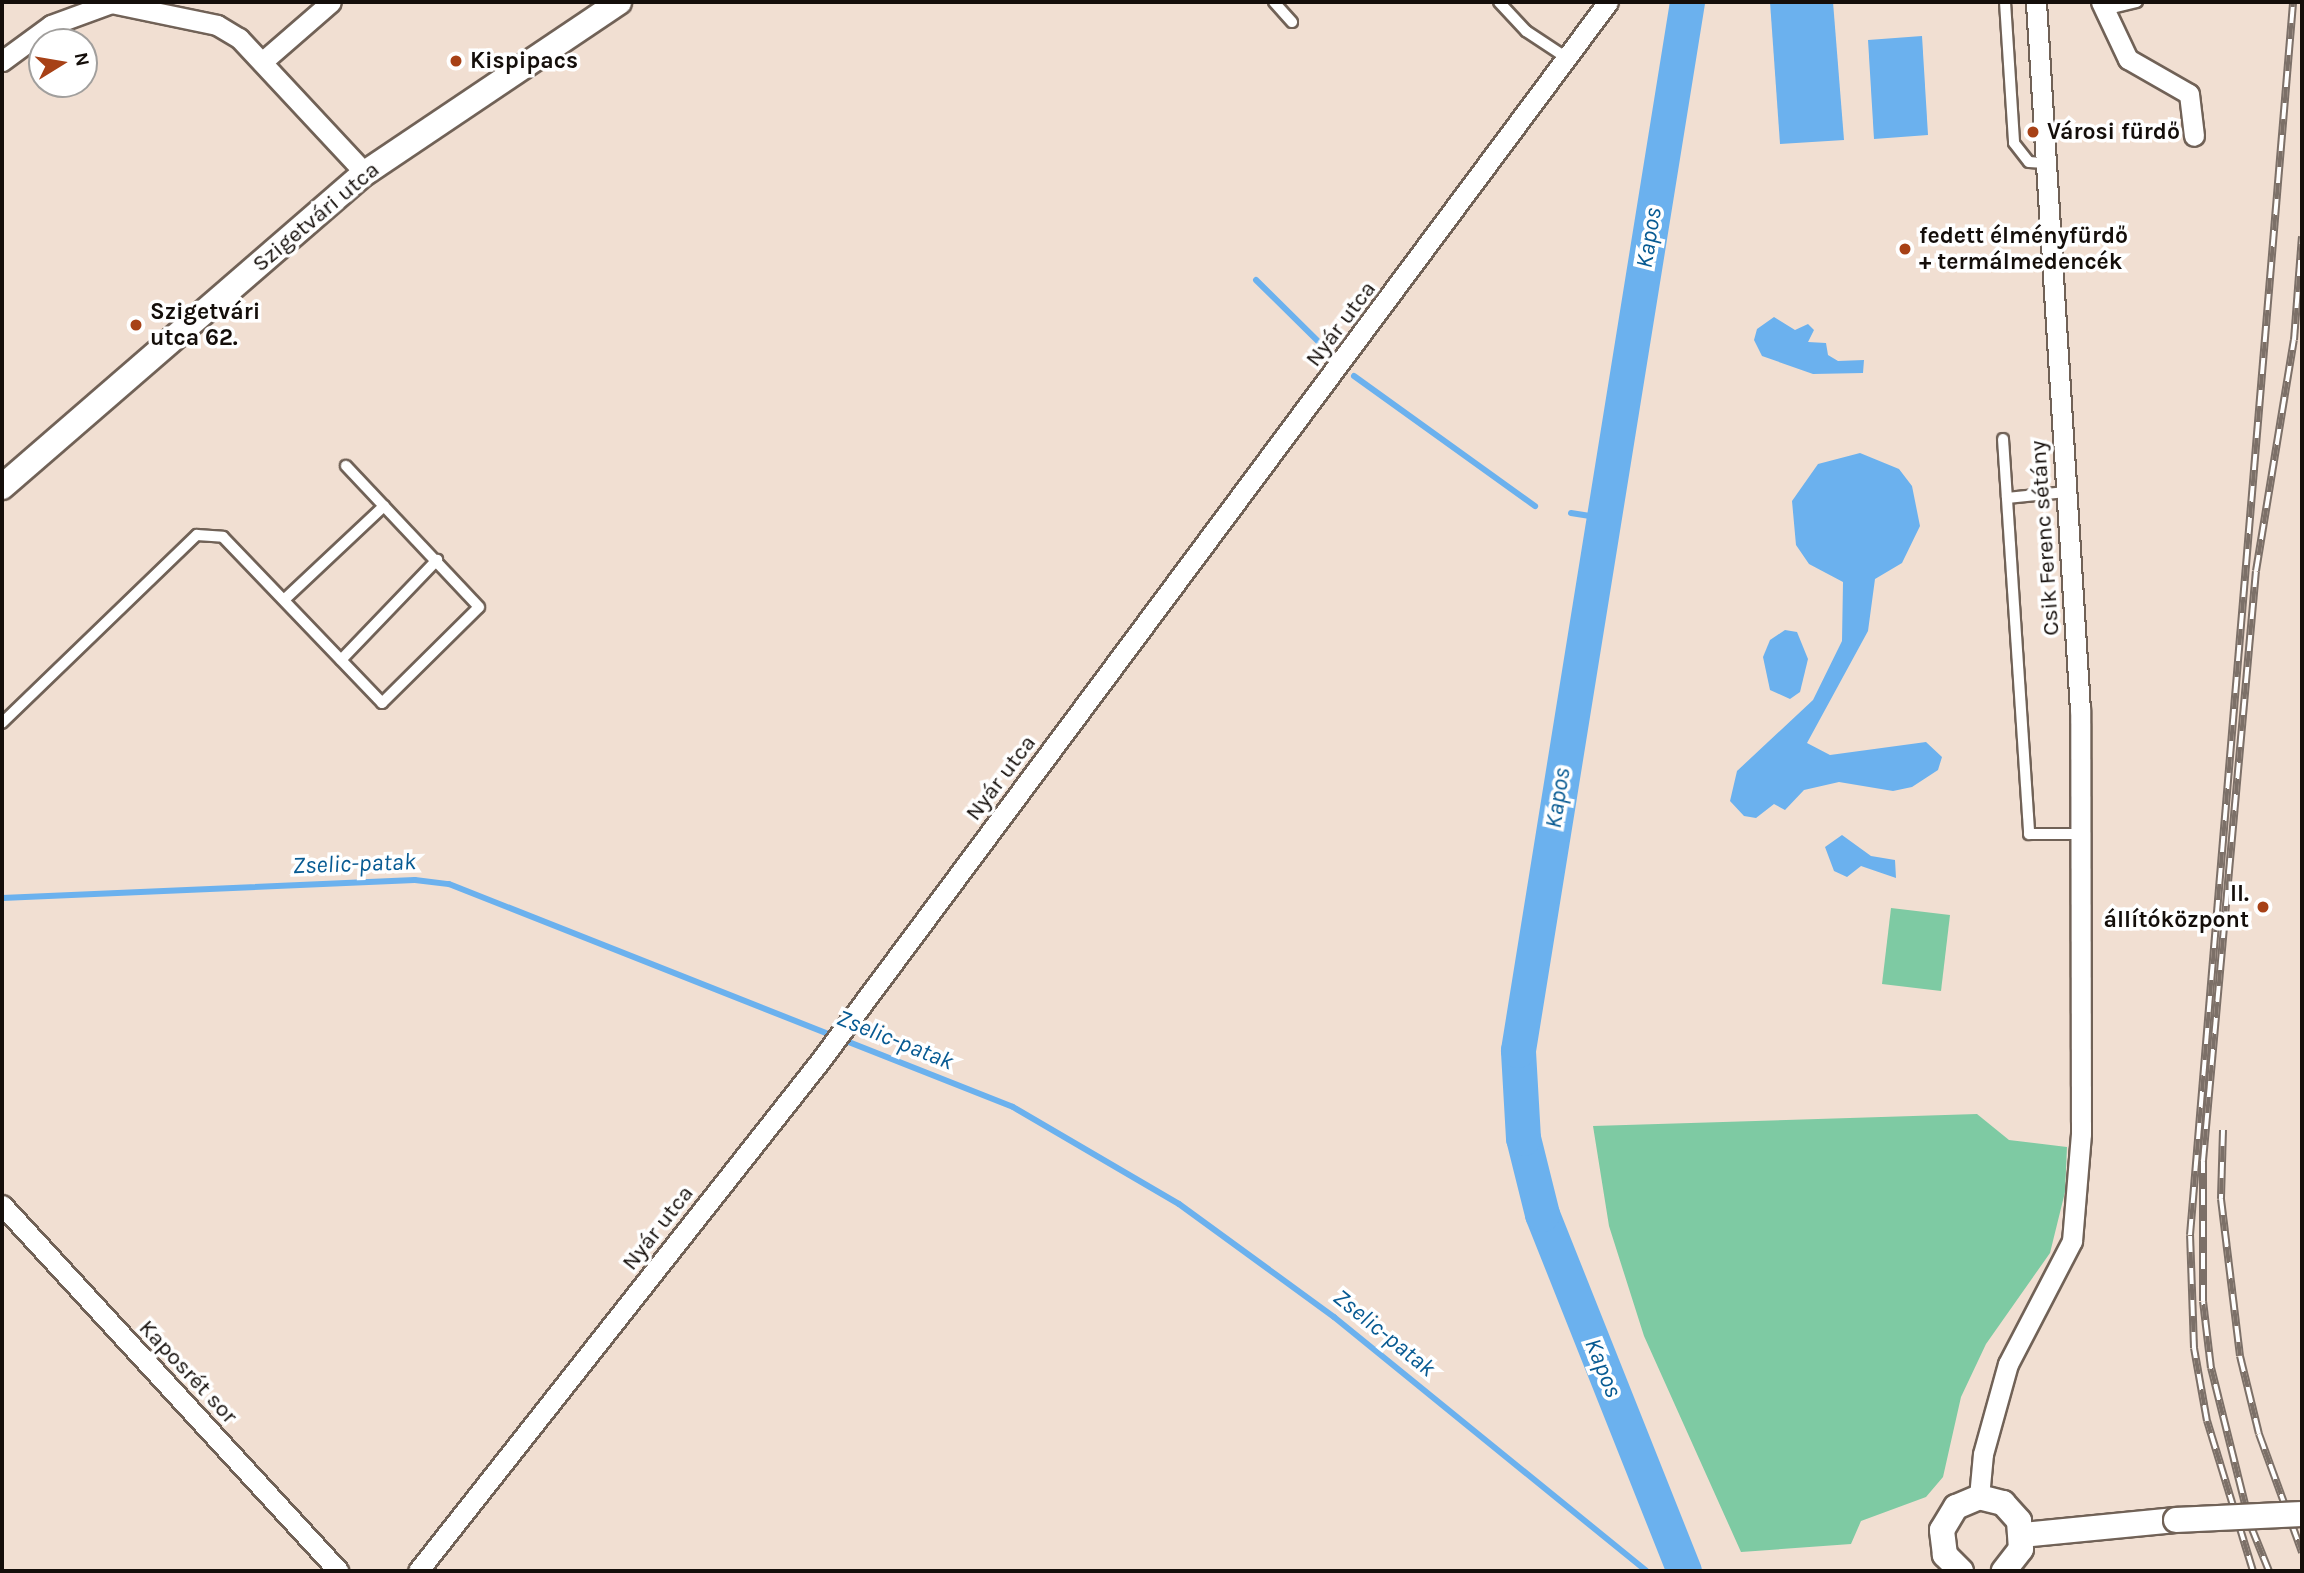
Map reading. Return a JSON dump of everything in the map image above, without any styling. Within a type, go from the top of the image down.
[{"type":"street","points":[[262,62],[331,2]]},
{"type":"street","name":"Szigetvári utca","points":[[2,487],[365,173],[619,2]]},
{"type":"street","name":"Nyár utca","points":[[418,1571],[820,1061],[1608,2]]},
{"type":"street","name":"Csik Ferenc sétány","points":[[1979,1497],[1983,1454],[2008,1364],[2072,1241],[2081,1071],[2082,834],[2066,492],[2036,2]]},
{"type":"street","points":[[2,61],[51,25],[111,3],[217,25],[262,62],[365,173]]},
{"type":"street","points":[[2103,6],[2119,45],[2138,70],[2189,94],[2194,136]]},
{"type":"street","name":"Kaposrét sor","points":[[2,1205],[338,1571]]},
{"type":"street","points":[[1961,1571],[1945,1555],[1942,1530],[1956,1507],[1979,1497],[2013,1511],[2023,1535],[2018,1556],[2004,1571]]},
{"type":"street","points":[[2023,1535],[2176,1520],[2302,1514]]},
{"type":"lane","points":[[1274,2],[1292,22]]},
{"type":"lane","points":[[1499,2],[1526,32],[1568,58]]},
{"type":"lane","points":[[2005,2],[2014,143],[2029,162],[2045,163]]},
{"type":"lane","points":[[2103,6],[2137,2]]},
{"type":"lane","points":[[2003,439],[2029,834],[2082,834]]},
{"type":"lane","points":[[2,723],[197,535],[223,537],[382,703],[479,607],[346,466]]},
{"type":"lane","points":[[2007,498],[2066,492]]},
{"type":"lane","points":[[285,599],[384,506]]},
{"type":"lane","points":[[341,660],[437,560]]},
{"type":"green space","points":[[1891,908],[1950,915],[1941,991],[1882,984]]},
{"type":"green space","points":[[1977,1114],[2009,1140],[2067,1147],[2065,1192],[2050,1253],[1986,1344],[1961,1397],[1943,1477],[1926,1497],[1861,1521],[1851,1544],[1741,1552],[1644,1336],[1609,1226],[1593,1126]]},
{"type":"water","points":[[1770,2],[1833,2],[1844,140],[1780,144]]},
{"type":"water","points":[[1922,36],[1928,135],[1874,139],[1868,40]]},
{"type":"water","points":[[1774,317],[1795,330],[1808,324],[1814,330],[1808,342],[1826,343],[1828,355],[1838,361],[1864,360],[1863,373],[1813,374],[1762,356],[1754,340],[1757,329]]},
{"type":"water","points":[[1860,453],[1899,469],[1912,486],[1920,526],[1902,563],[1875,579],[1868,631],[1807,743],[1830,755],[1926,742],[1942,757],[1938,770],[1912,787],[1893,791],[1839,782],[1804,790],[1785,810],[1774,804],[1756,818],[1744,816],[1730,801],[1737,771],[1813,700],[1842,641],[1843,582],[1809,564],[1796,545],[1792,501],[1818,464]]},
{"type":"water","points":[[1785,630],[1797,632],[1808,659],[1800,692],[1790,699],[1770,690],[1763,657],[1770,640]]},
{"type":"water","points":[[1842,835],[1871,856],[1895,860],[1896,878],[1861,866],[1847,877],[1834,871],[1825,847]]},
{"type":"waterway","name":"Kapos","points":[[1684,1571],[1542,1214],[1523,1138],[1518,1050],[1687,2]]},
{"type":"waterway","points":[[1256,280],[1322,345]]},
{"type":"waterway","points":[[1354,376],[1535,506]]},
{"type":"waterway","points":[[1571,513],[1603,518]]},
{"type":"waterway","name":"Zselic-patak","points":[[2,898],[415,880],[449,884],[1013,1107],[1179,1204],[1334,1317],[1646,1571]]},
{"type":"railway","points":[[2253,1571],[2207,1421],[2194,1348],[2190,1235],[2293,2]]},
{"type":"railway","points":[[2269,1571],[2250,1524],[2211,1368],[2203,1301],[2203,1161],[2256,571],[2294,340],[2302,236]]},
{"type":"railway","points":[[2223,1130],[2221,1199],[2240,1356],[2259,1434],[2302,1552]]},
{"type":"place","name":"Kispipacs","points":[[456,61]]},
{"type":"place","name":"Városi fürdő","points":[[2033,132]]},
{"type":"place","name":"fedett élményfürdő + termálmedencék","points":[[1905,249]]},
{"type":"place","name":"Szigetvári utca 62.","points":[[136,325]]},
{"type":"place","name":"II. állítóközpont","points":[[2263,907]]}]
